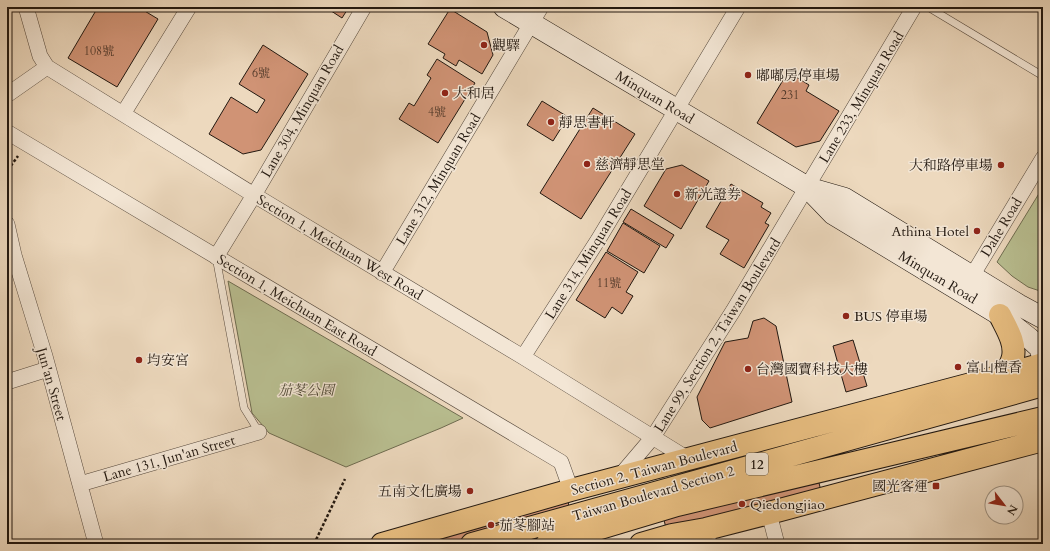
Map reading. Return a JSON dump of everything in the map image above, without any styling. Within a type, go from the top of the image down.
[{"type":"main road","name":"Minquan Road","points":[[504,7],[536,15],[676,109],[807,187],[844,198],[1019,305],[1043,318]]},
{"type":"main road","name":"Minquan Road","points":[[807,187],[833,214],[1000,315],[1040,348],[1043,359]]},
{"type":"main road","points":[[1019,305],[1043,306]]},
{"type":"main road","points":[[995,397],[1006,375],[1013,356],[1012,339],[1000,315]]},
{"type":"main road","name":"Section 2, Taiwan Boulevard","points":[[392,543],[571,490],[1043,364]]},
{"type":"main road","name":"Taiwan Boulevard Section 2","points":[[472,544],[1043,384]]},
{"type":"main road","name":"Taiwan Boulevard Section 2","points":[[547,544],[678,505],[1043,418]]},
{"type":"main road","points":[[641,544],[672,536],[708,537],[769,513],[1043,440]]},
{"type":"street","points":[[7,95],[47,67],[40,56],[26,7]]},
{"type":"street","points":[[123,114],[189,7]]},
{"type":"street","name":"Lane 304, Minquan Road","points":[[216,257],[364,7]]},
{"type":"street","name":"Lane 314, Minquan Road","points":[[523,357],[598,240],[738,7]]},
{"type":"street","name":"Lane 233, Minquan Road","points":[[807,187],[914,7]]},
{"type":"street","name":"Lane 312, Minquan Road","points":[[382,273],[536,15]]},
{"type":"street","name":"Section 1, Meichuan West Road","points":[[47,67],[254,195],[688,458]]},
{"type":"street","name":"Section 1, Meichuan East Road","points":[[7,132],[561,462],[571,490]]},
{"type":"street","name":"Dahe Road","points":[[972,276],[1043,158]]},
{"type":"street","name":"Lane 99, Section 2, Taiwan Boulevard","points":[[619,477],[653,437],[733,311],[807,187]]},
{"type":"street","name":"Jun'an Street","points":[[7,224],[14,255],[48,369],[96,544]]},
{"type":"street","points":[[7,382],[48,369]]},
{"type":"street","name":"Lane 131, Jun'an Street","points":[[80,484],[259,432]]},
{"type":"street","points":[[769,513],[777,544]]},
{"type":"lane","points":[[928,7],[1043,76]]},
{"type":"lane","points":[[216,257],[244,408],[259,432]]},
{"type":"path","points":[[314,544],[345,479]]},
{"type":"green space","points":[[1043,187],[1043,292],[1028,287],[1012,276],[997,262]]},
{"type":"green space","name":"茄苳公園","points":[[228,281],[463,418],[346,467],[269,433],[252,413]]},
{"type":"building","points":[[98,7],[138,7],[158,19],[117,87],[68,58]]},
{"type":"building","points":[[325,7],[349,7],[342,18]]},
{"type":"building","points":[[450,9],[487,32],[493,55],[482,74],[459,60],[456,66],[443,58],[445,54],[428,44]]},
{"type":"building","points":[[263,45],[308,74],[261,150],[243,154],[209,134],[231,97],[257,113],[265,100],[239,84]]},
{"type":"building","name":"大和居","points":[[437,59],[475,83],[438,143],[399,119],[409,103],[414,106],[431,78],[427,75]]},
{"type":"building","points":[[788,72],[809,85],[806,91],[839,111],[820,141],[796,147],[757,123]]},
{"type":"building","points":[[542,101],[568,117],[553,141],[527,125]]},
{"type":"building","name":"慈濟靜思堂","points":[[593,108],[635,134],[581,219],[540,193]]},
{"type":"building","name":"新光證券","points":[[682,165],[709,181],[681,229],[644,206],[666,169]]},
{"type":"building","points":[[731,184],[763,203],[761,207],[771,213],[765,223],[769,225],[744,268],[720,254],[729,240],[706,227]]},
{"type":"building","points":[[631,209],[674,235],[666,248],[623,222]]},
{"type":"building","points":[[623,223],[660,246],[644,273],[607,251]]},
{"type":"building","points":[[606,252],[638,272],[626,292],[633,296],[622,314],[612,307],[605,318],[576,300]]},
{"type":"building","name":"台灣國寶科技大樓","points":[[764,318],[776,326],[792,402],[710,428],[702,420],[697,397],[725,342],[748,338],[753,321]]},
{"type":"building","points":[[853,340],[867,386],[846,392],[833,346]]},
{"type":"building","name":"Qiedongjiao","points":[[817,475],[821,491],[667,532],[663,516]]},
{"type":"building","name":"茄苳腳站","points":[[566,494],[571,514],[462,544],[414,544]]},
{"type":"place","name":"觀驛","points":[[484,45]]},
{"type":"place","name":"嘟嘟房停車場","points":[[748,75]]},
{"type":"place","name":"大和居","points":[[445,93]]},
{"type":"place","name":"靜思書軒","points":[[551,122]]},
{"type":"place","name":"慈濟靜思堂","points":[[587,164]]},
{"type":"place","name":"大和路停車場","points":[[1001,165]]},
{"type":"place","name":"新光證券","points":[[677,194]]},
{"type":"place","name":"Athina Hotel","points":[[977,231]]},
{"type":"place","name":"BUS 停車場","points":[[846,316]]},
{"type":"place","name":"均安宮","points":[[139,360]]},
{"type":"place","name":"富山檀香","points":[[958,367]]},
{"type":"place","name":"台灣國寶科技大樓","points":[[748,369]]},
{"type":"place","name":"國光客運","points":[[936,486]]},
{"type":"place","name":"五南文化廣場","points":[[470,491]]},
{"type":"place","name":"Qiedongjiao","points":[[742,504]]},
{"type":"place","name":"茄苳腳站","points":[[491,525]]}]
